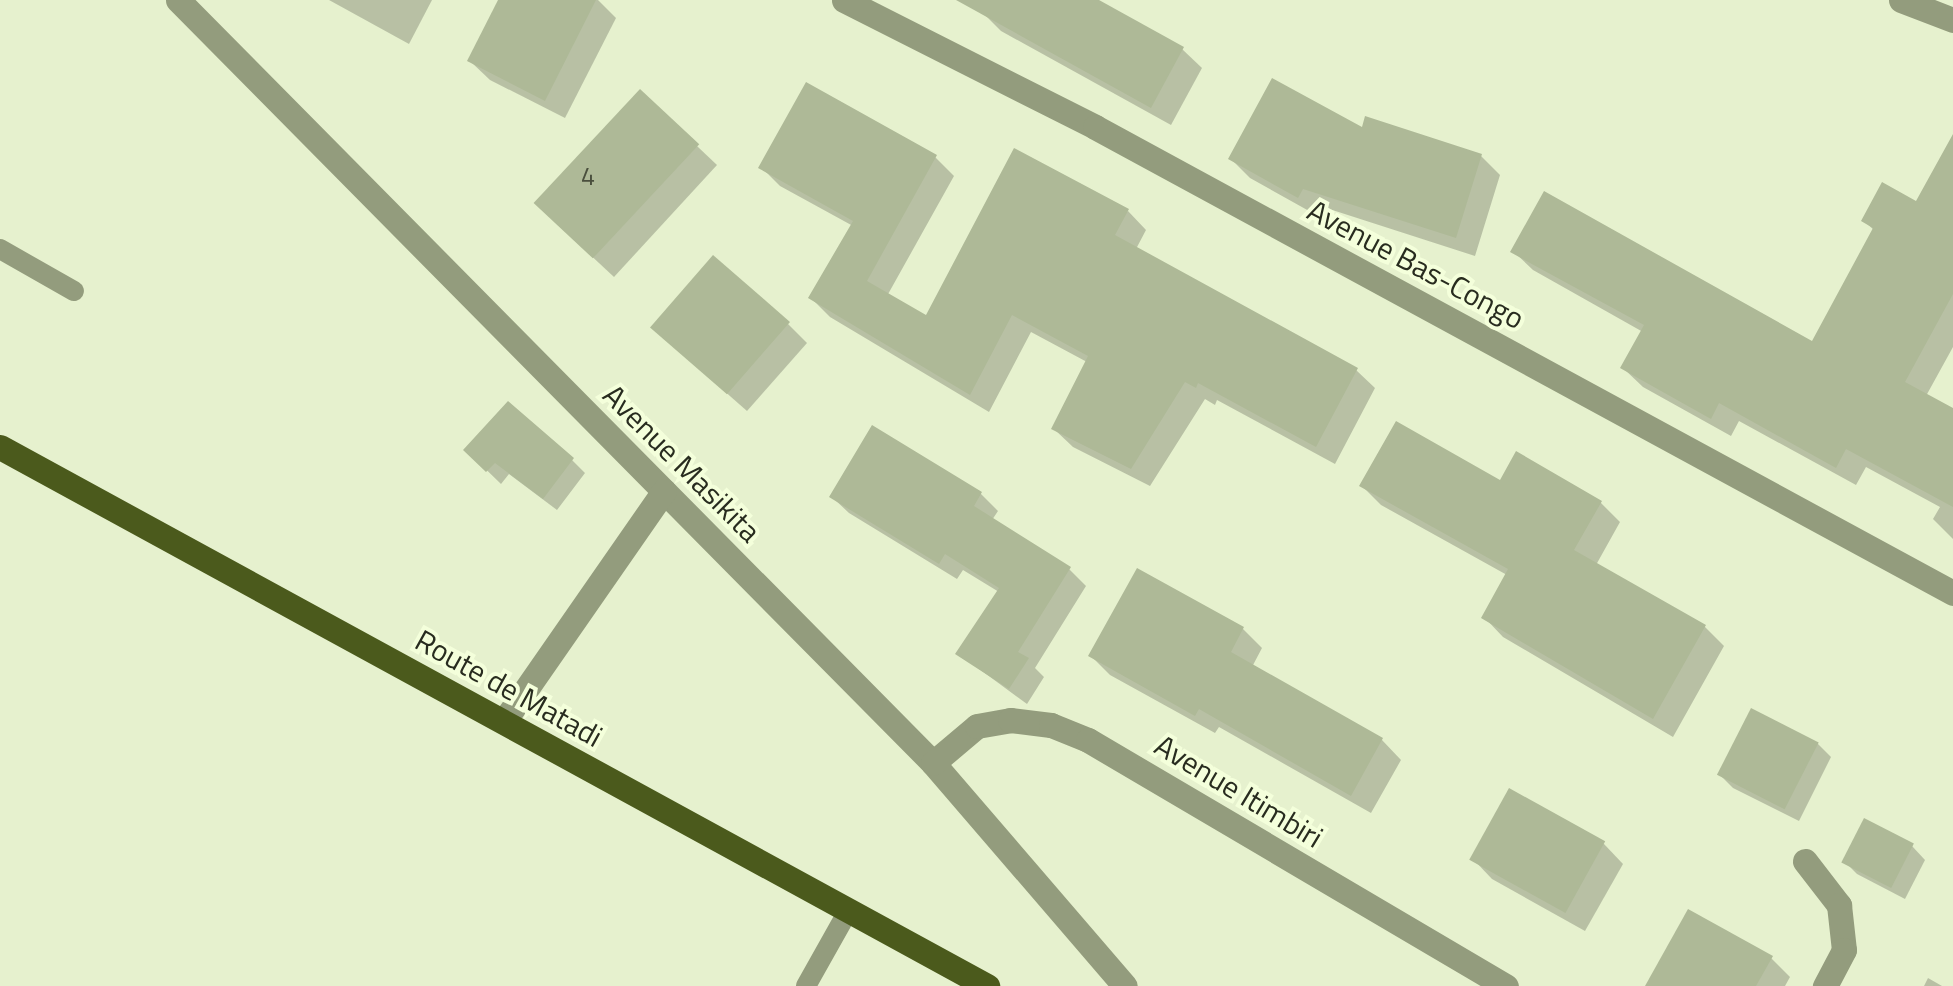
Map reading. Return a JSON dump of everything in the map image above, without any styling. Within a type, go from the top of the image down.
[{"type":"main road","name":"Route de Matadi","points":[[0,447],[504,720],[847,913],[987,986]]},
{"type":"street","name":"Avenue Masikita","points":[[178,0],[933,763],[1125,986]]},
{"type":"street","name":"Avenue Bas-Congo","points":[[844,0],[1128,146],[1953,594]]},
{"type":"street","points":[[1901,0],[1953,20]]},
{"type":"street","points":[[504,720],[664,491]]},
{"type":"street","name":"Avenue Itimbiri","points":[[933,763],[977,726],[1010,720],[1051,724],[1088,740],[1506,986]]},
{"type":"street","points":[[1805,861],[1839,905],[1844,950],[1825,986]]},
{"type":"lane","points":[[0,249],[74,292]]},
{"type":"lane","points":[[806,986],[847,913]]},
{"type":"building","points":[[498,0],[596,0],[545,101],[467,61]]},
{"type":"building","points":[[956,0],[1099,0],[1184,47],[1151,108]]},
{"type":"building","points":[[1272,78],[1362,127],[1365,116],[1482,154],[1456,238],[1303,189],[1298,198],[1228,159]]},
{"type":"building","points":[[806,82],[937,155],[867,281],[926,315],[1014,148],[1129,209],[1115,235],[1358,368],[1316,447],[1198,383],[1196,388],[1185,382],[1131,469],[1051,429],[1088,356],[1012,315],[970,395],[808,298],[853,221],[758,168]]},
{"type":"building","points":[[640,89],[699,144],[593,258],[534,203]]},
{"type":"building","points":[[1953,134],[1953,294],[1905,382],[1953,408],[1953,507],[1846,449],[1836,468],[1719,403],[1711,419],[1620,368],[1644,325],[1510,252],[1544,191],[1812,341],[1873,228],[1861,221],[1882,182],[1916,201]]},
{"type":"building","points":[[713,255],[790,322],[727,394],[650,327]]},
{"type":"building","points":[[508,401],[574,458],[543,499],[495,463],[486,472],[463,450]]},
{"type":"building","points":[[1396,421],[1500,480],[1516,451],[1602,501],[1574,550],[1706,625],[1653,719],[1481,618],[1508,569],[1359,486]]},
{"type":"building","points":[[872,425],[982,492],[974,506],[1071,567],[1018,652],[1029,658],[1009,689],[955,654],[999,588],[945,554],[939,564],[829,497]]},
{"type":"building","points":[[1137,568],[1244,627],[1231,652],[1383,738],[1351,796],[1199,709],[1195,716],[1088,656]]},
{"type":"building","points":[[1751,708],[1819,743],[1785,809],[1717,775]]},
{"type":"building","points":[[1509,788],[1605,841],[1565,913],[1469,860]]},
{"type":"building","points":[[1864,818],[1914,843],[1891,888],[1841,863]]},
{"type":"building","points":[[1688,909],[1773,956],[1756,986],[1645,986]]}]
